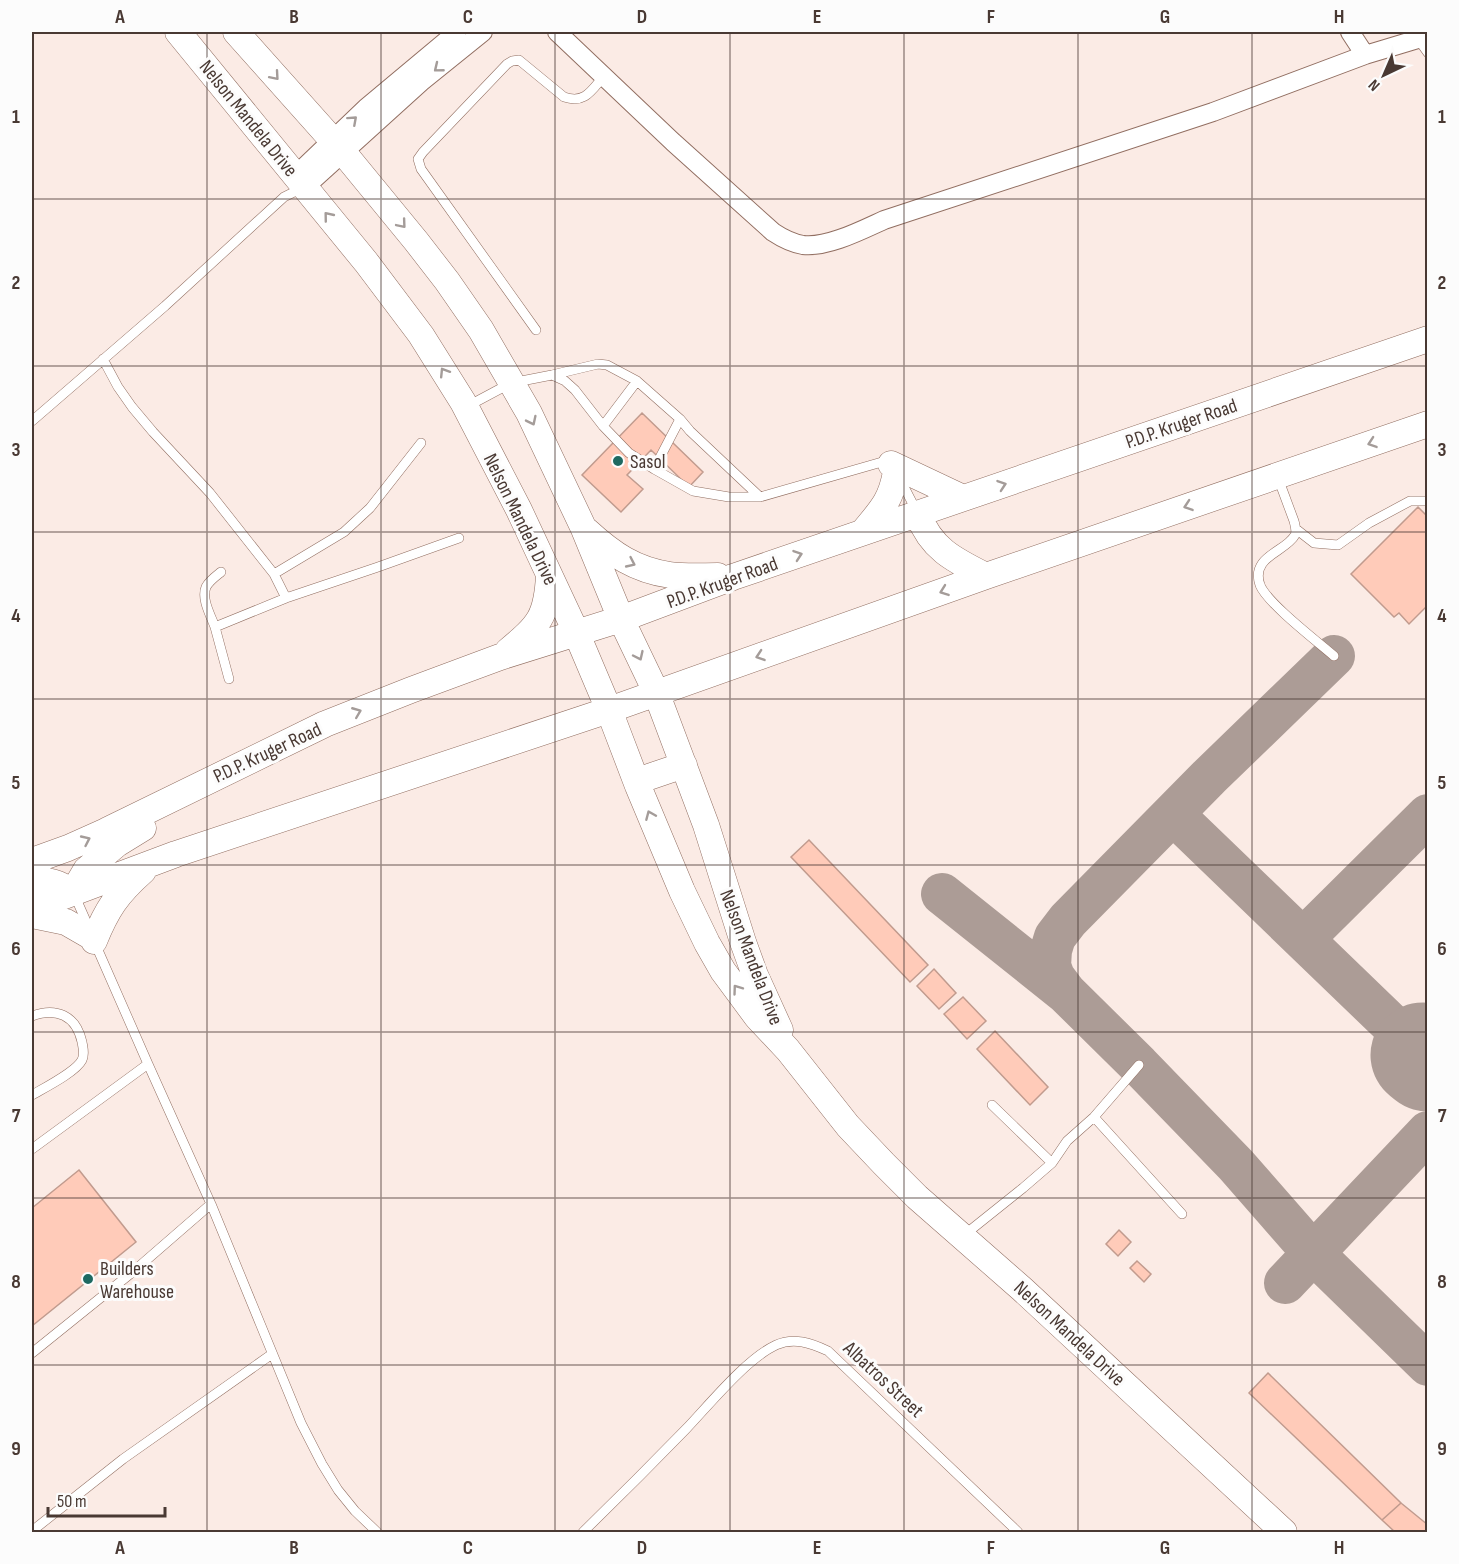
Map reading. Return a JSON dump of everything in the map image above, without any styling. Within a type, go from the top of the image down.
[{"type":"street","name":"Nelson Mandela Drive","points":[[178,32],[295,186],[366,262],[421,335],[465,407],[519,510],[576,632],[682,891],[723,971],[848,1126],[917,1197],[1022,1289],[1284,1533]]},
{"type":"street","name":"Nelson Mandela Drive","points":[[237,32],[337,146],[447,281],[481,330],[529,413],[584,529],[621,619],[656,692],[706,825],[755,975],[788,1050]]},
{"type":"street","points":[[337,146],[366,108],[457,32]]},
{"type":"street","points":[[295,186],[337,146],[483,32]]},
{"type":"street","points":[[557,32],[772,232],[787,241],[804,245],[823,243],[848,235],[884,220],[1212,112],[1365,55],[1424,43]]},
{"type":"street","points":[[1350,32],[1365,55]]},
{"type":"street","name":"P.D.P. Kruger Road","points":[[32,861],[69,848],[325,724],[411,690],[500,657],[621,619],[733,577],[1428,339]]},
{"type":"street","points":[[32,908],[152,863],[609,710],[986,576],[1428,424]]},
{"type":"street","points":[[863,533],[889,499],[893,489],[894,468],[963,498]]},
{"type":"street","points":[[918,514],[922,526],[936,546],[959,562],[986,576]]},
{"type":"street","points":[[584,529],[630,564],[648,570],[671,575],[733,577]]},
{"type":"street","points":[[500,657],[526,636],[542,616],[548,593],[549,575]]},
{"type":"street","points":[[669,725],[684,700],[710,673]]},
{"type":"street","points":[[637,781],[684,765]]},
{"type":"street","points":[[73,892],[86,870],[117,844],[168,809],[177,796]]},
{"type":"street","points":[[32,915],[66,922],[93,939],[112,903],[152,863]]},
{"type":"street","points":[[32,881],[52,881],[73,892]]},
{"type":"lane","points":[[536,330],[420,169],[418,159],[512,61],[519,60],[564,97],[572,99],[580,99],[589,93],[604,76]]},
{"type":"lane","points":[[32,421],[165,306],[295,186]]},
{"type":"lane","points":[[103,359],[132,407],[210,493],[274,574],[286,598]]},
{"type":"lane","points":[[465,407],[511,382],[598,364],[607,365],[638,381],[760,497]]},
{"type":"lane","points":[[552,375],[566,381],[575,390],[603,426],[629,453],[693,491],[729,497],[760,497],[882,462],[894,468],[918,514]]},
{"type":"lane","points":[[603,426],[638,381]]},
{"type":"lane","points":[[654,469],[680,419]]},
{"type":"lane","points":[[274,574],[344,532],[370,508],[421,443]]},
{"type":"lane","points":[[1277,475],[1296,529],[1295,535],[1263,564],[1258,576],[1261,588],[1270,600],[1334,657]]},
{"type":"lane","points":[[1296,529],[1314,543],[1338,545],[1369,523],[1410,501],[1428,501]]},
{"type":"lane","points":[[215,627],[286,598],[459,538]]},
{"type":"lane","points":[[220,572],[209,583],[205,591],[205,599],[229,679]]},
{"type":"lane","points":[[73,892],[147,1064],[211,1204],[301,1423],[338,1490],[376,1533]]},
{"type":"lane","points":[[32,1016],[48,1011],[61,1013],[68,1017],[77,1028],[84,1052],[78,1066],[32,1095]]},
{"type":"lane","points":[[32,1149],[147,1064]]},
{"type":"lane","points":[[963,1237],[1052,1163],[1067,1141],[1094,1117],[1139,1065]]},
{"type":"lane","points":[[992,1105],[1052,1163]]},
{"type":"lane","points":[[1094,1117],[1182,1214]]},
{"type":"lane","points":[[32,1353],[135,1270],[211,1204]]},
{"type":"lane","name":"Albatros Street","points":[[583,1533],[648,1469],[735,1377],[765,1352],[776,1345],[789,1342],[814,1344],[828,1351],[1018,1533]]},
{"type":"lane","points":[[32,1531],[123,1459],[272,1354]]},
{"type":"building","name":"Sasol","points":[[642,413],[703,472],[689,487],[651,450],[627,475],[643,489],[621,512],[582,475]]},
{"type":"building","points":[[1418,507],[1428,517],[1428,605],[1409,624],[1399,613],[1394,617],[1351,574]]},
{"type":"building","points":[[809,840],[928,965],[910,982],[791,857]]},
{"type":"building","points":[[934,969],[956,993],[939,1009],[917,986]]},
{"type":"building","points":[[963,997],[986,1021],[967,1039],[944,1014]]},
{"type":"building","points":[[995,1031],[1048,1087],[1030,1105],[977,1049]]},
{"type":"building","points":[[79,1170],[136,1242],[32,1326],[32,1208]]},
{"type":"building","points":[[1119,1230],[1131,1242],[1118,1256],[1106,1244]]},
{"type":"building","points":[[1137,1261],[1151,1274],[1144,1282],[1130,1268]]},
{"type":"building","points":[[1268,1373],[1401,1503],[1382,1520],[1249,1393]]},
{"type":"building","points":[[1401,1503],[1428,1525],[1428,1532],[1395,1532],[1382,1520]]},
{"type":"taxiway","points":[[1334,656],[1209,777],[1068,920],[1055,937],[1050,966],[1054,977],[1066,993],[1236,1165],[1313,1253],[1428,1365]]},
{"type":"taxiway","points":[[1173,814],[1423,1055]]},
{"type":"taxiway","points":[[1303,939],[1428,815]]},
{"type":"taxiway","points":[[942,894],[1066,993]]},
{"type":"taxiway","points":[[1285,1283],[1428,1132]]},
{"type":"runway","points":[[1423,1055],[1428,1059]]},
{"type":"place","name":"Sasol","points":[[618,461]]},
{"type":"place","name":"Builders Warehouse","points":[[88,1279]]}]
